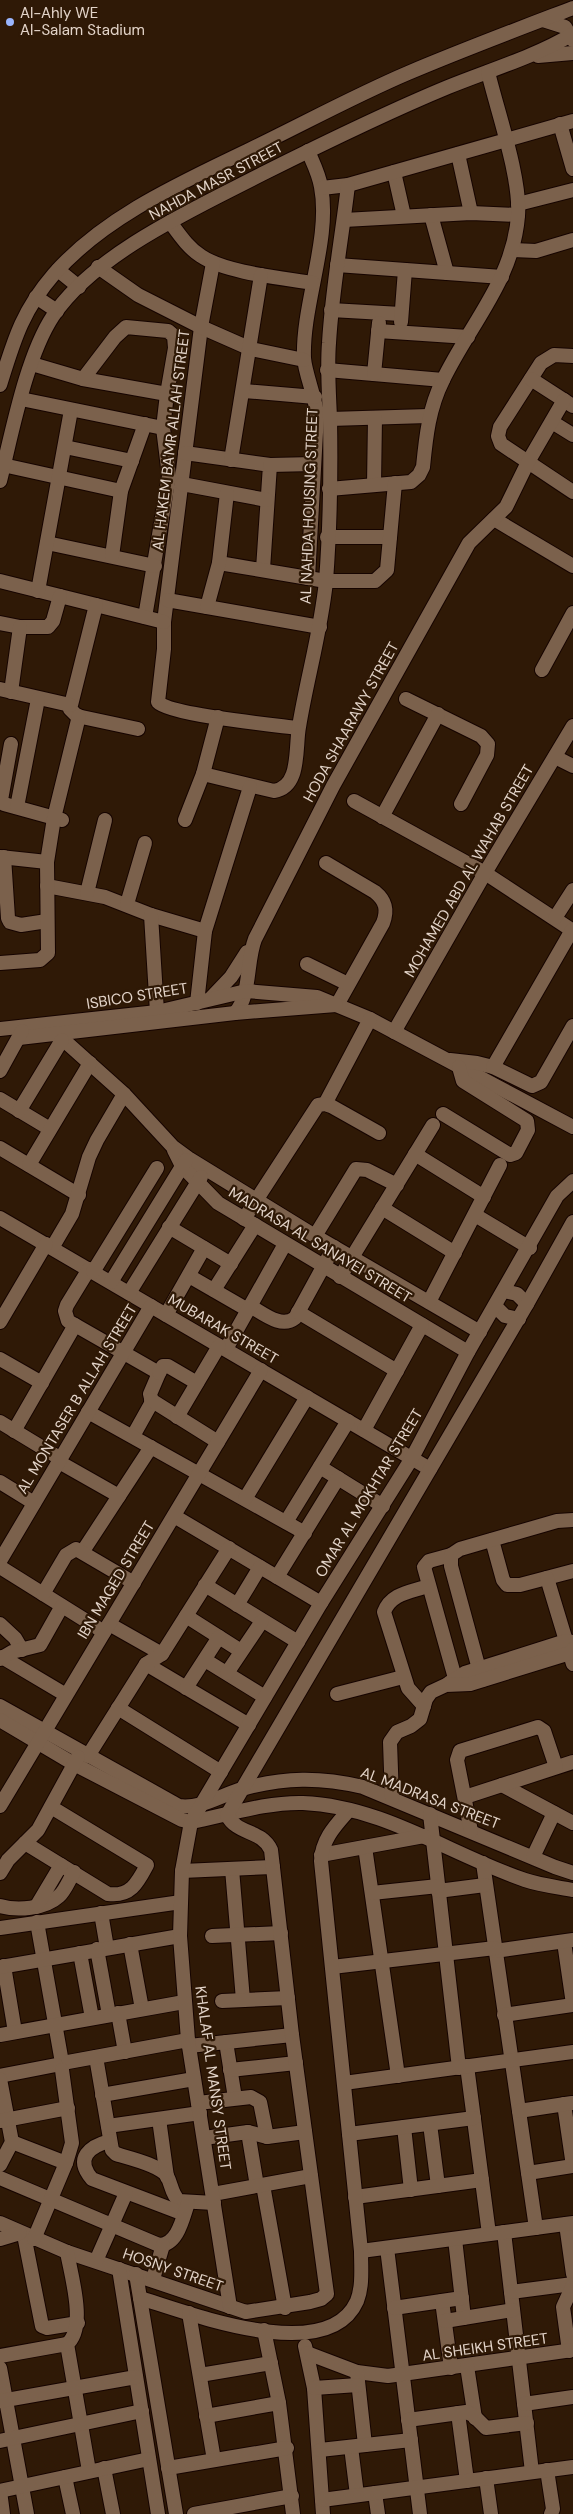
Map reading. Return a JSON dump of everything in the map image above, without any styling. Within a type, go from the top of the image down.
[{"type":"street","name":"NAHDA MASR STREET","points":[[0,385],[18,329],[36,297],[58,270],[78,251],[126,216],[227,161],[408,73],[573,8]]},
{"type":"street","points":[[543,20],[564,27],[572,36]]},
{"type":"street","name":"NAHDA MASR STREET","points":[[0,481],[4,465],[5,436],[21,399],[45,330],[57,311],[98,267],[170,222],[308,151],[401,107],[572,36]]},
{"type":"street","points":[[522,58],[573,53]]},
{"type":"street","points":[[329,489],[411,482],[420,475],[423,467],[428,416],[443,380],[502,277],[513,250],[518,210],[505,142],[488,72]]},
{"type":"street","points":[[322,188],[348,184],[394,172],[505,142],[567,122],[573,169]]},
{"type":"street","name":"AL NAHDA HOUSING STREET","points":[[308,151],[322,188],[322,220],[307,319],[304,360],[315,397],[317,414],[308,578]]},
{"type":"street","points":[[458,154],[471,213]]},
{"type":"street","points":[[394,172],[404,216]]},
{"type":"street","name":"AL NAHDA HOUSING STREET","points":[[250,786],[274,792],[283,790],[290,784],[293,776],[298,728],[320,627],[326,581],[329,489],[330,419],[327,370],[331,310],[348,184]]},
{"type":"street","points":[[344,220],[518,210],[573,190]]},
{"type":"street","points":[[431,215],[446,273]]},
{"type":"street","points":[[170,222],[200,256],[213,262],[262,275],[313,282]]},
{"type":"street","points":[[513,250],[536,251],[573,240]]},
{"type":"street","name":"AL HAKEM BA'MR ALLAH STREET","points":[[213,262],[201,327],[185,453],[164,622],[164,649],[158,702],[167,707],[218,717]]},
{"type":"street","points":[[337,265],[502,277]]},
{"type":"street","points":[[98,267],[138,295],[201,327],[251,349],[304,360]]},
{"type":"street","points":[[58,270],[79,287]]},
{"type":"street","points":[[400,332],[405,270]]},
{"type":"street","points":[[231,460],[262,275]]},
{"type":"street","points":[[36,297],[57,311]]},
{"type":"street","points":[[331,310],[401,314]]},
{"type":"street","points":[[374,374],[379,312]]},
{"type":"street","points":[[83,379],[126,327],[168,331],[174,336],[175,348],[163,428],[170,467],[145,618]]},
{"type":"street","points":[[378,330],[468,337]]},
{"type":"street","points":[[573,356],[560,354],[548,357],[541,363],[500,427],[498,436],[501,444],[573,492]]},
{"type":"street","points":[[32,364],[83,379],[167,394]]},
{"type":"street","points":[[327,370],[443,380]]},
{"type":"street","points":[[531,379],[569,403]]},
{"type":"street","points":[[244,391],[315,397]]},
{"type":"street","points":[[21,399],[163,428]]},
{"type":"street","name":"HODA SHAARAWY STREET","points":[[235,1013],[242,1004],[246,991],[249,956],[255,939],[333,786],[469,543],[506,507],[528,462],[552,422],[569,403]]},
{"type":"street","points":[[38,591],[66,447],[71,410]]},
{"type":"street","points":[[330,419],[428,416]]},
{"type":"street","points":[[374,485],[375,418]]},
{"type":"street","points":[[552,422],[573,435]]},
{"type":"street","points":[[112,556],[121,490],[144,424]]},
{"type":"street","points":[[66,447],[132,461]]},
{"type":"street","points":[[185,453],[270,465],[314,464]]},
{"type":"street","points":[[4,465],[121,490]]},
{"type":"street","points":[[263,569],[270,465]]},
{"type":"street","points":[[219,563],[326,581],[370,582],[380,578],[387,570],[395,483]]},
{"type":"street","points":[[182,484],[267,500]]},
{"type":"street","points":[[207,607],[219,563],[227,493]]},
{"type":"street","points":[[494,519],[573,566]]},
{"type":"street","points":[[327,537],[390,537]]},
{"type":"street","points":[[47,543],[155,566]]},
{"type":"street","points":[[0,582],[164,622]]},
{"type":"street","points":[[0,622],[20,627],[43,628],[51,626],[60,596]]},
{"type":"street","points":[[167,600],[320,627]]},
{"type":"street","points":[[96,605],[70,705],[73,713],[79,716],[138,729]]},
{"type":"street","points":[[542,670],[573,613]]},
{"type":"street","points":[[20,627],[6,691],[70,705]]},
{"type":"street","points":[[406,698],[481,736],[488,744],[487,755],[462,804]]},
{"type":"street","points":[[17,808],[38,699]]},
{"type":"street","points":[[382,817],[438,714]]},
{"type":"street","points":[[0,963],[40,960],[46,956],[49,950],[47,862],[59,819],[79,716]]},
{"type":"street","points":[[185,820],[203,774],[218,717],[298,728]]},
{"type":"street","name":"MOHAMED ABD AL WAHAB STREET","points":[[394,1032],[573,726]]},
{"type":"street","points":[[28,747],[5,743],[0,797],[4,804],[59,819]]},
{"type":"street","points":[[555,757],[573,766]]},
{"type":"street","points":[[203,774],[250,786],[205,930],[203,1002]]},
{"type":"street","points":[[354,801],[485,874],[572,930],[493,1067]]},
{"type":"street","points":[[88,893],[106,820]]},
{"type":"street","points":[[127,904],[145,843]]},
{"type":"street","points":[[47,862],[2,857],[3,895],[10,922],[21,924],[47,921]]},
{"type":"street","points":[[326,863],[382,897],[386,906],[386,915],[383,923],[337,1005]]},
{"type":"street","points":[[47,886],[88,893],[127,904],[151,915],[205,930]]},
{"type":"street","points":[[555,918],[573,890]]},
{"type":"street","points":[[151,915],[157,1012]]},
{"type":"street","points":[[203,1002],[231,977],[255,939]]},
{"type":"street","points":[[307,964],[348,984]]},
{"type":"street","name":"ISBICO STREET","points":[[0,1038],[157,1012],[246,991],[317,997],[370,1019],[573,1127]]},
{"type":"street","name":"ISBICO STREET","points":[[0,1029],[59,1037],[235,1013],[337,1005]]},
{"type":"street","points":[[214,1290],[231,1264],[250,1222],[256,1200],[313,1109],[325,1104],[370,1019]]},
{"type":"street","points":[[445,1060],[477,1062],[493,1067],[527,1084],[537,1085],[541,1082],[573,1026]]},
{"type":"street","points":[[0,1071],[22,1033]]},
{"type":"street","points":[[19,1111],[59,1037]]},
{"type":"street","name":"MADRASA AL SANAYEI STREET","points":[[59,1037],[124,1094],[173,1147],[197,1182],[218,1202],[323,1267],[468,1352]]},
{"type":"street","points":[[29,1165],[90,1063]]},
{"type":"street","points":[[443,1114],[510,1155],[516,1153],[528,1130],[528,1124],[524,1118],[463,1081],[459,1067]]},
{"type":"street","points":[[0,1322],[72,1214],[93,1148],[124,1094]]},
{"type":"street","points":[[0,1099],[50,1129]]},
{"type":"street","points":[[325,1104],[379,1133]]},
{"type":"street","points":[[340,1277],[433,1125]]},
{"type":"street","points":[[0,1148],[79,1195]]},
{"type":"street","points":[[415,1154],[484,1196]]},
{"type":"street","points":[[111,1282],[185,1162]]},
{"type":"street","name":"MADRASA AL SANAYEI STREET","points":[[185,1162],[206,1169],[315,1236],[480,1332]]},
{"type":"street","points":[[429,1302],[500,1165]]},
{"type":"street","points":[[157,1168],[65,1311],[68,1320],[75,1325],[159,1373]]},
{"type":"street","points":[[129,1293],[206,1169]]},
{"type":"street","points":[[315,1236],[356,1169],[367,1170],[396,1185]]},
{"type":"street","name":"OMAR AL MOKHTAR STREET","points":[[191,1822],[321,1603],[412,1458],[468,1352],[530,1248],[557,1196],[573,1181]]},
{"type":"street","points":[[382,1208],[454,1253]]},
{"type":"street","points":[[474,1215],[530,1248]]},
{"type":"street","name":"MUBARAK STREET","points":[[0,1218],[430,1469]]},
{"type":"street","points":[[227,1815],[519,1319],[573,1222]]},
{"type":"street","points":[[169,1227],[231,1264]]},
{"type":"street","points":[[177,1417],[197,1383],[249,1308],[285,1244]]},
{"type":"street","points":[[189,1276],[249,1308],[284,1323],[295,1318],[334,1247]]},
{"type":"street","points":[[166,1315],[204,1248]]},
{"type":"street","points":[[504,1291],[517,1294],[527,1304]]},
{"type":"street","name":"AL MONTASER B ALLAH STREET","points":[[0,1560],[152,1306]]},
{"type":"street","points":[[495,1306],[504,1316],[519,1319]]},
{"type":"street","points":[[298,1312],[397,1371]]},
{"type":"street","points":[[14,1431],[75,1325]]},
{"type":"street","points":[[364,1430],[422,1325]]},
{"type":"street","points":[[0,1359],[42,1383]]},
{"type":"street","points":[[133,1436],[151,1400],[151,1392],[163,1366],[168,1366],[197,1383]]},
{"type":"street","name":"IBN MAGED STREET","points":[[0,1806],[40,1736],[107,1628],[261,1370]]},
{"type":"street","points":[[245,1499],[307,1397]]},
{"type":"street","points":[[151,1400],[218,1442]]},
{"type":"street","points":[[88,1412],[305,1533]]},
{"type":"street","points":[[286,1522],[348,1421]]},
{"type":"street","points":[[0,1422],[119,1496]]},
{"type":"street","points":[[82,1551],[151,1447]]},
{"type":"street","points":[[320,1467],[383,1506]]},
{"type":"street","points":[[277,1577],[338,1478]]},
{"type":"street","points":[[0,1482],[34,1503]]},
{"type":"street","points":[[174,1516],[321,1603]]},
{"type":"street","points":[[547,1578],[571,1650],[481,1674],[458,1686],[450,1681],[424,1571],[426,1563],[451,1555],[460,1549],[557,1521],[573,1520]]},
{"type":"street","points":[[492,1540],[503,1580],[507,1585],[514,1587],[573,1571]]},
{"type":"street","points":[[0,1872],[4,1858],[25,1843],[38,1830],[81,1757],[118,1708],[146,1664],[162,1654],[229,1548]]},
{"type":"street","points":[[43,1594],[69,1552],[76,1549],[134,1583]]},
{"type":"street","points":[[451,1555],[451,1566],[481,1674]]},
{"type":"street","points":[[0,1567],[62,1606],[162,1654]]},
{"type":"street","points":[[237,1605],[260,1567]]},
{"type":"street","points":[[205,1585],[298,1642]]},
{"type":"street","points":[[424,1706],[408,1688],[403,1677],[384,1612],[387,1604],[393,1598],[428,1586]]},
{"type":"street","points":[[1,1658],[40,1645],[62,1606]]},
{"type":"street","points":[[186,1616],[241,1651]]},
{"type":"street","points":[[227,1673],[262,1620]]},
{"type":"street","points":[[0,1624],[15,1638],[22,1650]]},
{"type":"street","points":[[186,1688],[219,1637]]},
{"type":"street","points":[[1,1658],[66,1695]]},
{"type":"street","points":[[205,1660],[266,1697]]},
{"type":"street","points":[[146,1664],[249,1725]]},
{"type":"street","points":[[337,1694],[403,1677]]},
{"type":"street","points":[[392,1798],[390,1742],[397,1732],[416,1723],[431,1692],[450,1681]]},
{"type":"street","points":[[118,1708],[221,1772]]},
{"type":"street","name":"AL MADRASA STREET","points":[[2,1714],[40,1736],[172,1803],[186,1807],[270,1782],[309,1779],[333,1780],[363,1787],[392,1798],[573,1873]]},
{"type":"street","points":[[465,1797],[568,1765],[544,1731],[538,1727],[463,1749],[458,1753],[457,1760],[471,1831]]},
{"type":"street","name":"AL MADRASA STREET","points":[[81,1757],[174,1817],[191,1822]]},
{"type":"street","points":[[502,1785],[573,1823]]},
{"type":"street","points":[[191,1822],[287,1803],[318,1804],[349,1810],[428,1837],[483,1864],[526,1880],[573,1890]]},
{"type":"street","points":[[25,1843],[108,1894],[116,1895],[132,1890],[147,1865],[50,1807]]},
{"type":"street","points":[[140,2298],[245,2328],[302,2334],[330,2326],[350,2312],[360,2289],[361,2251],[321,1855],[328,1835],[349,1810]]},
{"type":"street","points":[[533,1857],[554,1813]]},
{"type":"street","points":[[430,1814],[428,1837],[438,1888],[463,2067],[474,2118],[490,2234]]},
{"type":"street","points":[[227,1815],[235,1826],[256,1833],[268,1843],[273,1867],[292,2036],[327,2294],[321,2299],[285,2308],[246,2312],[245,2328]]},
{"type":"street","name":"KHALAF AL MANSY STREET","points":[[191,1822],[182,1871],[180,1902],[184,2002],[188,2043],[230,2307]]},
{"type":"street","points":[[321,1855],[428,1837]]},
{"type":"street","points":[[365,1847],[398,2076]]},
{"type":"street","points":[[483,1864],[536,2228]]},
{"type":"street","points":[[36,1907],[61,1865]]},
{"type":"street","points":[[182,1871],[273,1867]]},
{"type":"street","points":[[232,1869],[243,2000]]},
{"type":"street","points":[[0,1906],[16,1909],[36,1907],[59,1896],[74,1872]]},
{"type":"street","points":[[372,1893],[485,1886]]},
{"type":"street","points":[[0,1928],[180,1902]]},
{"type":"street","points":[[101,1913],[102,1949],[114,2014],[125,2052]]},
{"type":"street","points":[[37,1922],[62,2063],[72,2143],[51,2200],[26,2236],[42,2326],[47,2328],[78,2323]]},
{"type":"street","points":[[212,1936],[280,1932]]},
{"type":"street","points":[[15,2032],[2,1967],[180,1936]]},
{"type":"street","points":[[332,1967],[569,1941],[573,2004],[504,2015]]},
{"type":"street","points":[[130,1944],[142,2009]]},
{"type":"street","points":[[80,1953],[92,2018]]},
{"type":"street","points":[[222,2001],[288,1998]]},
{"type":"street","points":[[0,2034],[184,2002]]},
{"type":"street","points":[[0,2164],[12,2142],[4,2120],[0,2077],[62,2063],[188,2043],[226,2042],[292,2036]]},
{"type":"street","points":[[226,2042],[235,2098]]},
{"type":"street","points":[[344,2083],[573,2052]]},
{"type":"street","points":[[96,2057],[110,2140],[116,2154],[160,2169],[167,2177]]},
{"type":"street","points":[[230,2070],[296,2063]]},
{"type":"street","points":[[102,2094],[194,2080]]},
{"type":"street","points":[[108,2126],[159,2119],[235,2098],[252,2097],[260,2102],[267,2137]]},
{"type":"street","points":[[519,2111],[568,2104],[573,2166],[528,2173]]},
{"type":"street","points":[[4,2120],[68,2108]]},
{"type":"street","points":[[349,2134],[474,2118]]},
{"type":"street","points":[[159,2119],[167,2177],[175,2197],[186,2208]]},
{"type":"street","points":[[430,2124],[438,2186]]},
{"type":"street","points":[[404,2127],[411,2190]]},
{"type":"street","points":[[204,2138],[248,2132],[267,2137],[305,2132]]},
{"type":"street","points":[[248,2132],[285,2308]]},
{"type":"street","points":[[110,2140],[94,2145],[86,2155],[85,2169],[92,2179],[126,2193],[186,2208],[213,2198],[260,2185],[311,2176]]},
{"type":"street","points":[[12,2142],[66,2163]]},
{"type":"street","points":[[0,2178],[163,2245]]},
{"type":"street","points":[[355,2197],[482,2180]]},
{"type":"street","points":[[96,2261],[126,2193]]},
{"type":"street","points":[[153,2279],[163,2245],[174,2238],[186,2208]]},
{"type":"street","name":"HOSNY STREET","points":[[0,2223],[26,2236],[67,2252],[153,2279],[246,2312]]},
{"type":"street","points":[[361,2251],[570,2223],[573,2274]]},
{"type":"street","points":[[504,2232],[532,2472]]},
{"type":"street","points":[[0,2239],[26,2236]]},
{"type":"street","points":[[455,2238],[464,2318]]},
{"type":"street","points":[[387,2248],[420,2514]]},
{"type":"street","points":[[0,2356],[67,2344],[75,2336],[78,2323],[67,2252]]},
{"type":"street","points":[[119,2269],[158,2514]]},
{"type":"street","points":[[136,2274],[176,2514]]},
{"type":"street","points":[[511,2292],[573,2285]]},
{"type":"street","points":[[571,2351],[563,2307],[573,2285]]},
{"type":"street","points":[[394,2308],[462,2298]]},
{"type":"street","points":[[442,2301],[451,2368]]},
{"type":"street","points":[[445,2321],[513,2310]]},
{"type":"street","points":[[189,2313],[214,2460]]},
{"type":"street","points":[[264,2330],[279,2403],[293,2514]]},
{"type":"street","points":[[302,2334],[308,2353],[314,2388],[320,2450],[323,2514]]},
{"type":"street","points":[[67,2344],[89,2471]]},
{"type":"street","name":"AL SHEIKH STREET","points":[[403,2375],[571,2351]]},
{"type":"street","points":[[308,2353],[358,2379]]},
{"type":"street","points":[[200,2375],[271,2363]]},
{"type":"street","points":[[467,2366],[475,2418]]},
{"type":"street","points":[[0,2368],[6,2440],[22,2486],[27,2514]]},
{"type":"street","points":[[314,2388],[374,2376],[403,2375]]},
{"type":"street","points":[[3,2400],[136,2377]]},
{"type":"street","points":[[358,2379],[365,2445]]},
{"type":"street","points":[[524,2404],[573,2397]]},
{"type":"street","points":[[206,2416],[279,2403]]},
{"type":"street","points":[[6,2440],[142,2412]]},
{"type":"street","points":[[408,2420],[466,2412],[486,2428],[527,2423]]},
{"type":"street","points":[[458,2414],[467,2481]]},
{"type":"street","points":[[320,2450],[411,2440]]},
{"type":"street","points":[[351,2446],[357,2495]]},
{"type":"street","points":[[168,2468],[286,2448]]},
{"type":"street","points":[[3,2514],[0,2491],[149,2459]]},
{"type":"street","points":[[322,2500],[573,2467]]},
{"type":"street","points":[[104,2468],[113,2514]]},
{"type":"street","points":[[548,2470],[552,2514]]},
{"type":"street","points":[[66,2476],[74,2514]]},
{"type":"street","points":[[486,2478],[490,2514]]},
{"type":"street","points":[[376,2493],[378,2514]]},
{"type":"street","points":[[194,2514],[234,2510],[292,2496]]},
{"type":"place","name":"Al-Ahly WE Al-Salam Stadium","points":[[10,22]]}]
